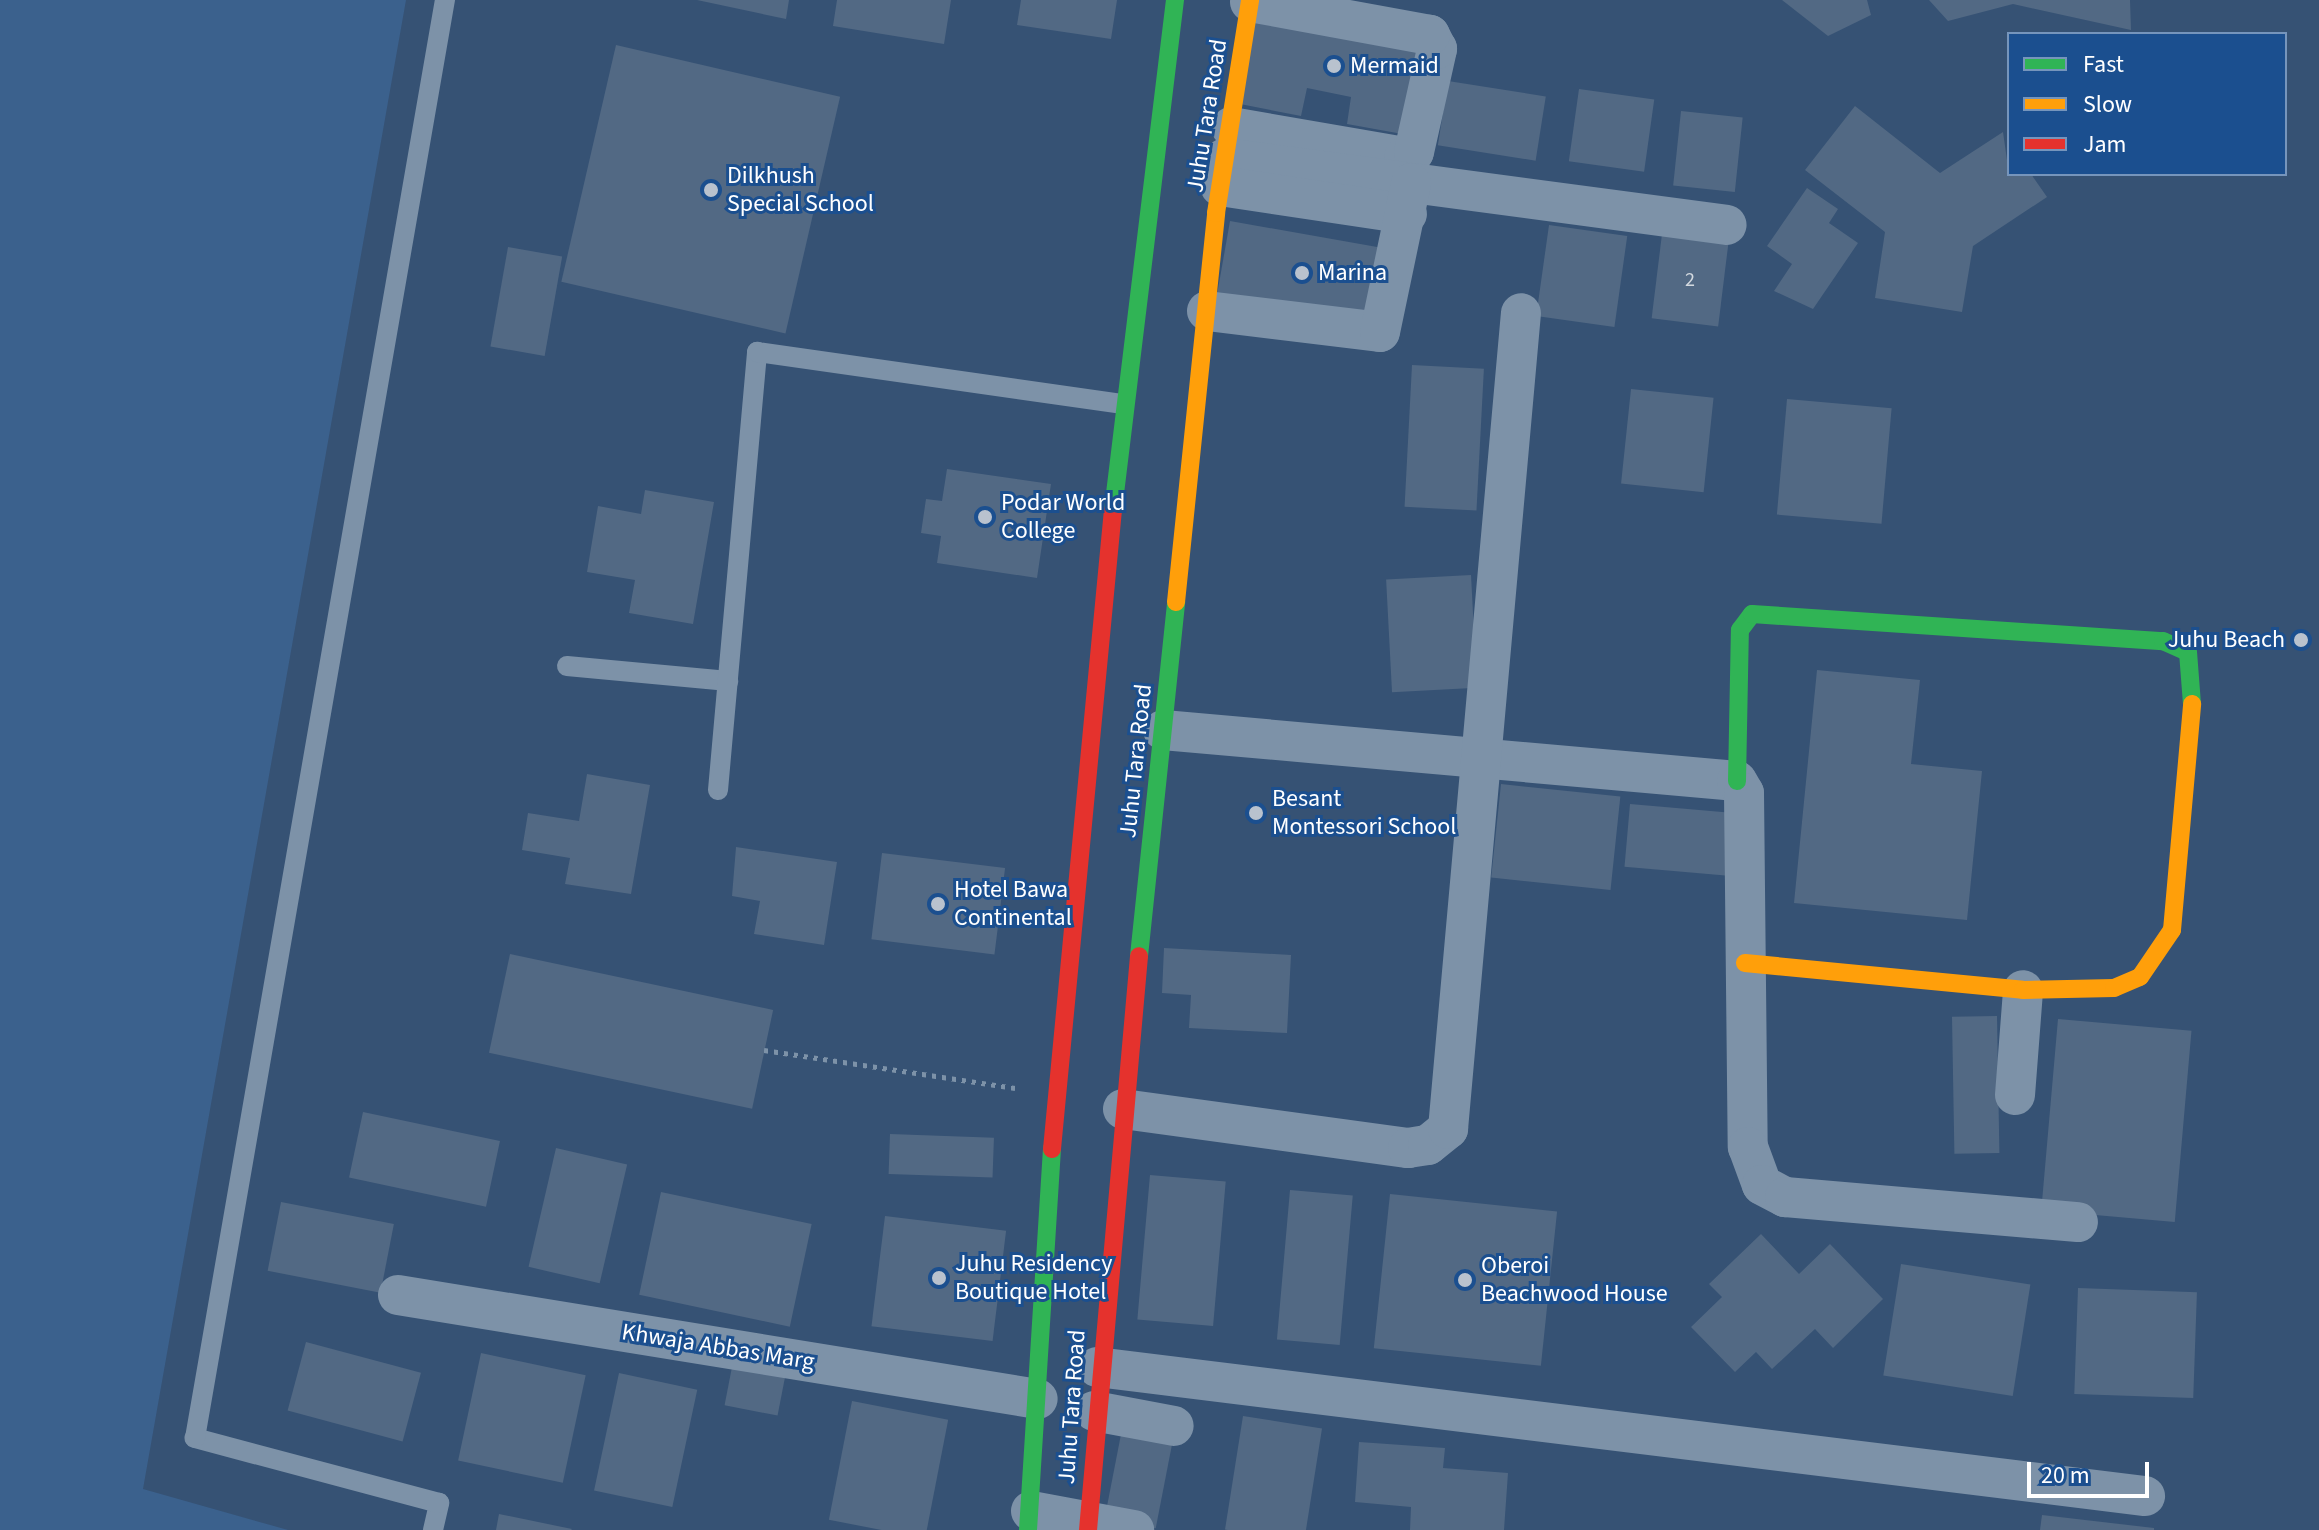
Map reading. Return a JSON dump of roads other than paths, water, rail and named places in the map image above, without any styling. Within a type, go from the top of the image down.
[{"type":"main road","name":"Juhu Tara Road","points":[[1030,1521],[1056,1094],[1123,404],[1175,0]]},
{"type":"main road","name":"Juhu Tara Road","points":[[1088,1526],[1097,1367],[1207,311],[1225,157],[1250,1]]},
{"type":"main road","points":[[1737,781],[1740,630],[1752,614],[2163,641],[2188,652],[2193,692],[2172,930],[2140,977],[2114,988],[2023,990],[1745,963]]},
{"type":"street","points":[[1225,157],[1404,157],[1414,152],[1437,49],[1430,35],[1250,1]]},
{"type":"street","points":[[1225,157],[1332,187],[1409,198],[1727,225]]},
{"type":"street","points":[[1207,311],[1380,332],[1409,198]]},
{"type":"street","points":[[1123,1109],[1408,1148],[1428,1145],[1448,1129],[1484,755],[1521,313]]},
{"type":"street","points":[[1163,730],[1484,755],[1737,781],[1744,793],[1748,1147],[1762,1185],[1785,1197],[2078,1222]]},
{"type":"street","points":[[2015,1095],[2023,990]]},
{"type":"street","name":"Khwaja Abbas Marg","points":[[398,1295],[1038,1399]]},
{"type":"street","points":[[1097,1367],[2145,1496]]},
{"type":"street","points":[[1094,1411],[1174,1426]]},
{"type":"street","points":[[1030,1521],[1134,1530]]},
{"type":"lane","points":[[433,1530],[439,1503],[195,1438],[445,0]]},
{"type":"lane","points":[[718,790],[757,352],[1123,404]]},
{"type":"lane","points":[[567,666],[728,681]]},
{"type":"water","points":[[0,0],[406,0],[143,1489],[288,1530],[0,1530]]},
{"type":"place","name":"Mermaid","points":[[1334,66]]},
{"type":"place","name":"Dilkhush Special School","points":[[711,190]]},
{"type":"place","name":"Marina","points":[[1302,273]]},
{"type":"place","name":"Podar World College","points":[[985,517]]},
{"type":"place","name":"Juhu Beach","points":[[2301,640]]},
{"type":"place","name":"Besant Montessori School","points":[[1256,813]]},
{"type":"place","name":"Hotel Bawa Continental","points":[[938,904]]},
{"type":"place","name":"Juhu Residency Boutique Hotel","points":[[939,1278]]},
{"type":"place","name":"Oberoi Beachwood House","points":[[1465,1280]]}]
